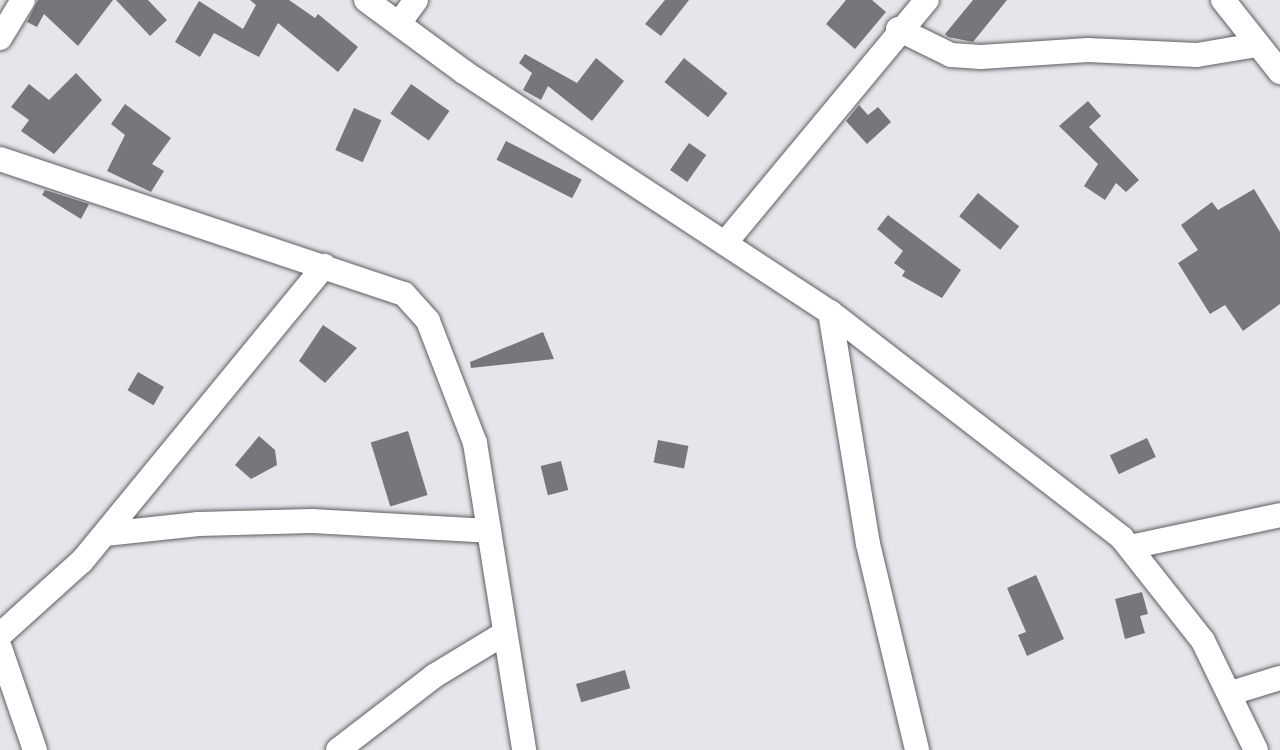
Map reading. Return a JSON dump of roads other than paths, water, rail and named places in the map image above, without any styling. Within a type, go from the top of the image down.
[{"type":"street","points":[[0,38],[23,0]]},
{"type":"street","points":[[366,0],[400,22],[464,72],[830,312],[1130,547],[1176,601],[1231,693],[1256,750]]},
{"type":"street","points":[[400,22],[416,0]]},
{"type":"street","points":[[725,243],[898,29],[927,0]]},
{"type":"street","points":[[1223,0],[1280,72]]},
{"type":"street","points":[[898,29],[951,55],[981,57],[1088,50],[1197,55],[1257,45]]},
{"type":"street","points":[[0,159],[404,294],[428,321],[475,443],[524,750]]},
{"type":"street","points":[[0,635],[104,534],[324,266]]},
{"type":"street","points":[[830,312],[866,531],[917,750]]},
{"type":"street","points":[[1130,547],[1280,515]]},
{"type":"street","points":[[104,534],[198,524],[312,521],[489,531]]},
{"type":"street","points":[[338,750],[434,676],[505,633]]},
{"type":"street","points":[[0,648],[34,750]]},
{"type":"street","points":[[1231,693],[1280,678]]}]
